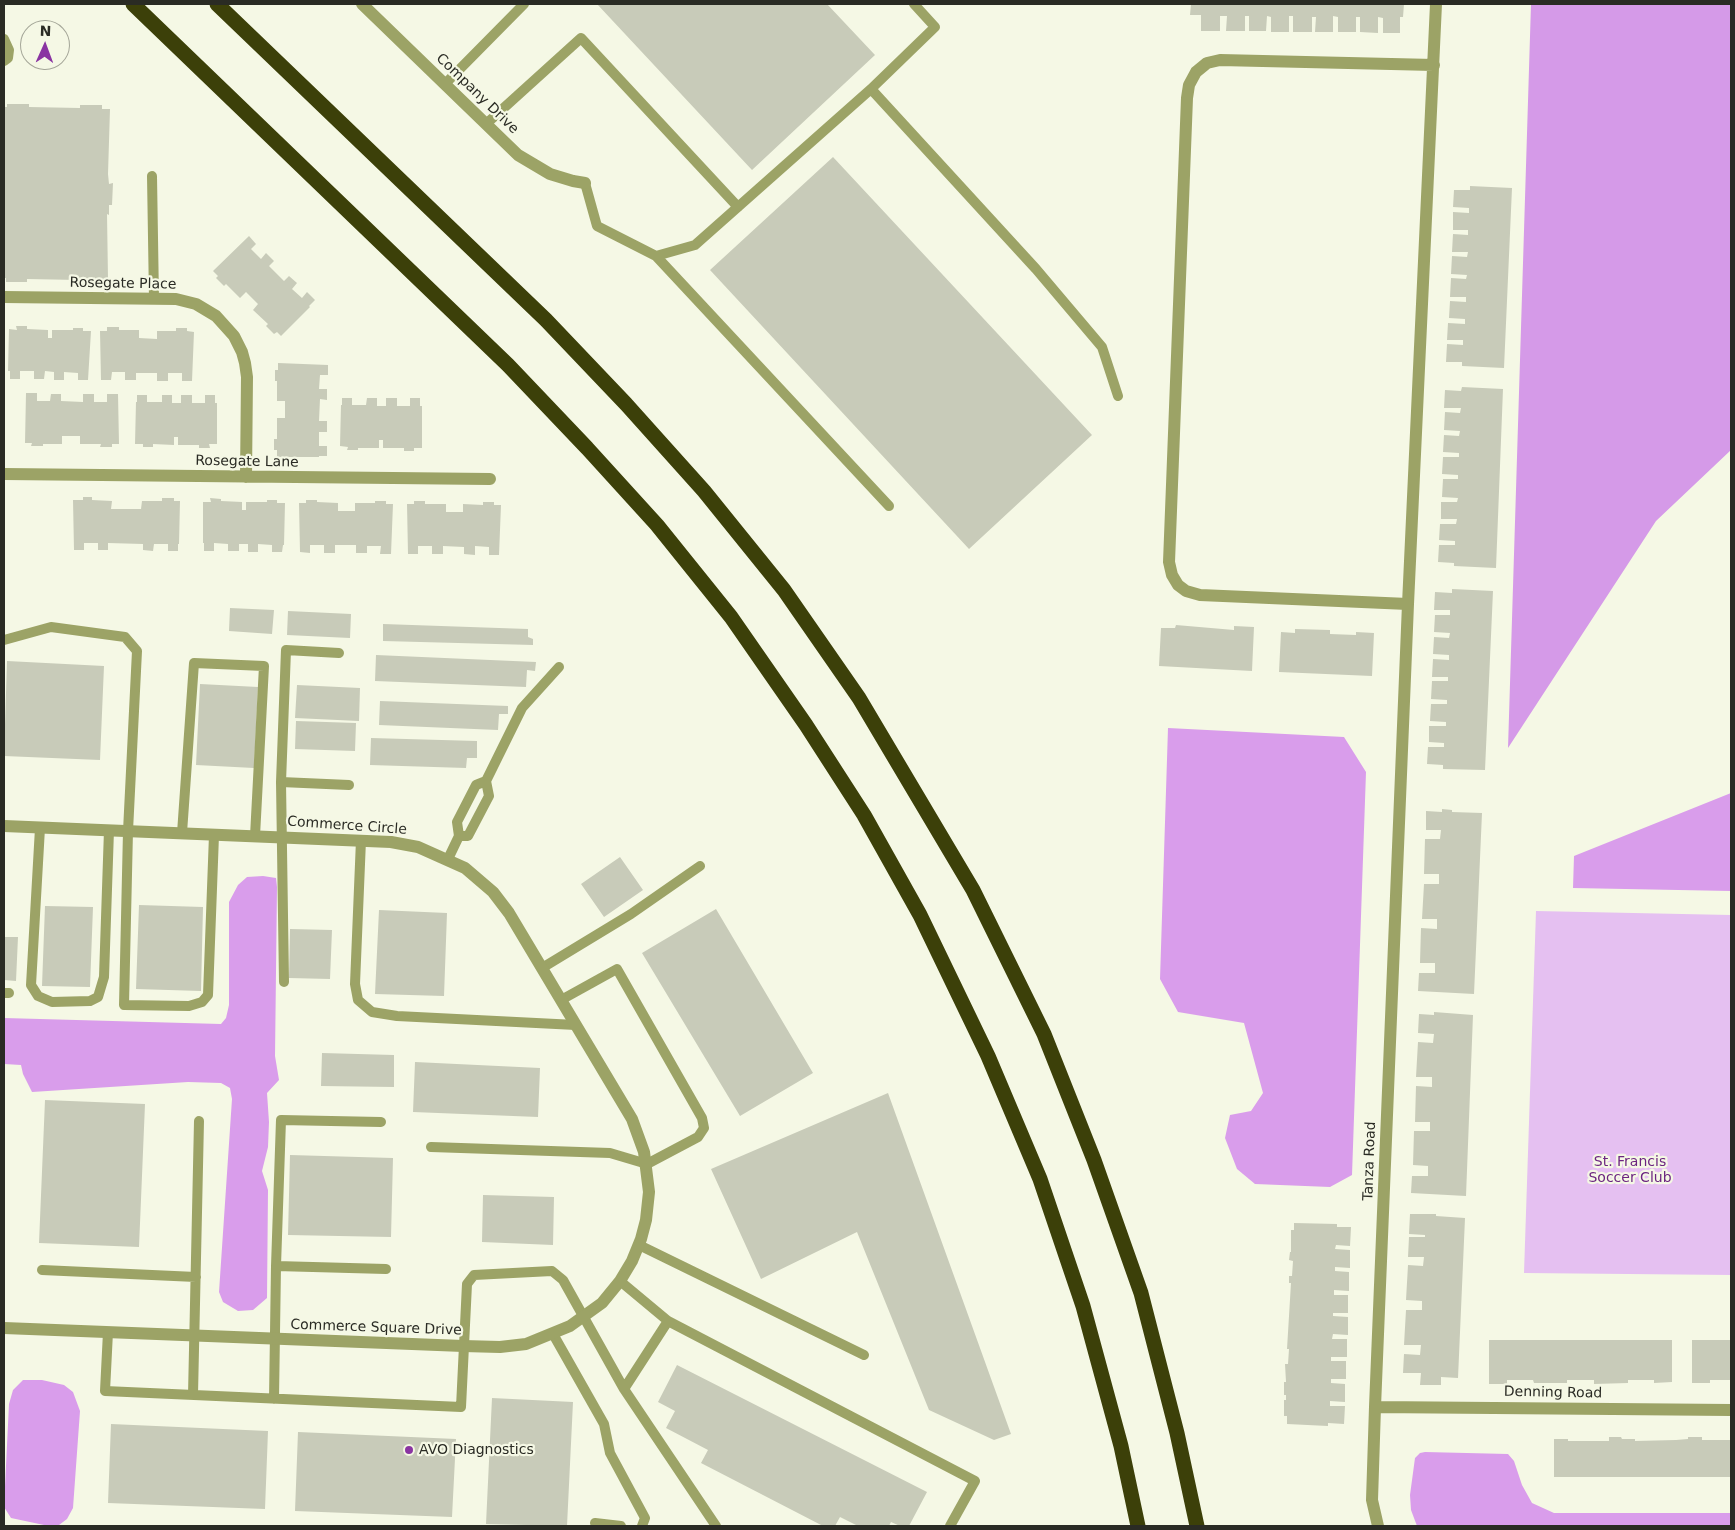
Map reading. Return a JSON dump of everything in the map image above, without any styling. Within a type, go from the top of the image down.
[{"type":"highway","points":[[133,4],[501,358],[587,448],[657,525],[731,618],[806,726],[864,815],[920,915],[988,1056],[1040,1179],[1083,1306],[1122,1446],[1138,1526]]},
{"type":"highway","points":[[218,4],[546,320],[626,404],[704,491],[784,590],[859,698],[973,890],[1044,1034],[1094,1160],[1141,1293],[1178,1433],[1197,1526]]},
{"type":"street","name":"Company Drive","points":[[362,4],[518,155],[550,174],[585,183]]},
{"type":"street","name":"Tanza Road","points":[[1378,1526],[1372,1500],[1375,1407],[1408,604],[1436,4]]},
{"type":"street","points":[[1408,604],[1200,595],[1186,592],[1178,585],[1172,575],[1169,562],[1187,108],[1189,85],[1196,72],[1207,63],[1220,60],[1434,65]]},
{"type":"street","name":"Rosegate Place","points":[[4,297],[176,300],[196,304],[220,318],[237,340],[242,352],[247,377],[246,477]]},
{"type":"street","name":"Rosegate Lane","points":[[4,474],[490,479]]},
{"type":"street","name":"Commerce Circle","points":[[4,826],[391,842],[418,846],[465,868],[500,900],[632,1119],[640,1138],[647,1164],[648,1181]]},
{"type":"street","name":"Commerce Square Drive","points":[[4,1328],[464,1346],[513,1346],[526,1344],[570,1326],[584,1317],[602,1303],[620,1281],[639,1245],[647,1212],[648,1181]]},
{"type":"street","name":"Denning Road","points":[[1375,1407],[1731,1410]]},
{"type":"lane","points":[[445,84],[524,4]]},
{"type":"lane","points":[[656,256],[695,245],[871,89],[935,27],[914,4]]},
{"type":"lane","points":[[486,124],[581,38],[738,207]]},
{"type":"lane","points":[[4,39],[9,50],[8,58],[4,61]]},
{"type":"lane","points":[[871,89],[1036,269],[1102,346],[1118,396]]},
{"type":"lane","points":[[152,176],[154,299]]},
{"type":"lane","points":[[585,183],[598,226],[656,256],[889,506]]},
{"type":"lane","points":[[4,640],[51,627],[125,637],[137,651],[128,831],[124,1006],[189,1006],[202,1002],[208,994],[214,834]]},
{"type":"lane","points":[[284,982],[281,782],[286,650],[340,653]]},
{"type":"lane","points":[[182,833],[194,663],[264,666],[255,836]]},
{"type":"lane","points":[[459,836],[468,836],[489,796],[486,781],[522,708],[559,667]]},
{"type":"lane","points":[[448,859],[459,836],[457,822],[476,785],[486,781]]},
{"type":"lane","points":[[281,782],[349,785]]},
{"type":"lane","points":[[40,828],[31,985],[38,996],[52,1002],[90,1001],[98,997],[102,987],[104,977],[109,830]]},
{"type":"lane","points":[[361,840],[355,984],[358,1000],[372,1012],[397,1016],[576,1025]]},
{"type":"lane","points":[[542,968],[631,914],[700,866]]},
{"type":"lane","points":[[431,1147],[610,1153],[647,1164],[698,1137],[704,1128],[702,1118],[617,969],[561,1000]]},
{"type":"lane","points":[[274,1399],[281,1120],[381,1122]]},
{"type":"lane","points":[[193,1395],[198,1121]]},
{"type":"lane","points":[[639,1245],[864,1355]]},
{"type":"lane","points":[[276,1266],[386,1269]]},
{"type":"lane","points":[[42,1270],[196,1277]]},
{"type":"lane","points":[[108,1332],[105,1391],[461,1407],[466,1284],[474,1275],[552,1271],[563,1280],[624,1389],[716,1526]]},
{"type":"lane","points":[[620,1281],[668,1321],[975,1481],[950,1526]]},
{"type":"lane","points":[[624,1389],[668,1321]]},
{"type":"lane","points":[[552,1334],[604,1424],[610,1453],[644,1518],[642,1526]]},
{"type":"lane","points":[[595,1523],[621,1526]]},
{"type":"green space","name":"St. Francis Soccer Club","points":[[1536,911],[1731,915],[1731,1275],[1524,1273]]},
{"type":"shaded area","points":[[1531,4],[1731,4],[1731,450],[1656,521],[1508,748]]},
{"type":"shaded area","points":[[1168,728],[1344,737],[1366,772],[1352,1175],[1330,1187],[1255,1184],[1237,1169],[1225,1138],[1230,1115],[1251,1111],[1263,1093],[1244,1023],[1178,1012],[1160,979]]},
{"type":"shaded area","points":[[1731,793],[1731,891],[1573,888],[1574,856]]},
{"type":"shaded area","points":[[263,876],[276,878],[277,887],[275,1056],[279,1080],[267,1093],[268,1147],[262,1171],[268,1190],[267,1298],[253,1310],[238,1311],[223,1302],[219,1292],[232,1099],[230,1088],[221,1083],[188,1082],[32,1092],[23,1074],[21,1065],[4,1064],[4,1018],[221,1024],[226,1018],[229,1005],[229,902],[238,885],[247,877]]},
{"type":"shaded area","points":[[23,1380],[42,1380],[64,1385],[73,1392],[80,1411],[73,1508],[67,1519],[59,1525],[44,1525],[11,1518],[4,1507],[9,1404],[13,1390]]},
{"type":"shaded area","points":[[1420,1453],[1508,1454],[1514,1461],[1522,1485],[1532,1503],[1554,1513],[1731,1513],[1731,1526],[1417,1526],[1411,1510],[1410,1495],[1415,1458]]},
{"type":"building","points":[[597,4],[827,4],[875,55],[752,170]]},
{"type":"building","points":[[1191,4],[1404,4],[1403,17],[1400,17],[1400,33],[1383,33],[1383,18],[1378,17],[1378,33],[1360,32],[1360,17],[1356,17],[1356,32],[1338,32],[1338,17],[1333,16],[1333,32],[1315,32],[1316,17],[1312,17],[1312,32],[1293,32],[1293,16],[1289,16],[1289,32],[1271,32],[1271,17],[1267,16],[1266,31],[1249,31],[1249,16],[1245,16],[1245,31],[1226,31],[1227,16],[1220,16],[1220,31],[1201,31],[1201,15],[1190,15]]},
{"type":"building","points":[[7,104],[29,104],[29,107],[80,108],[80,105],[102,105],[102,109],[110,109],[108,174],[109,184],[113,183],[112,205],[109,205],[109,215],[107,214],[108,279],[100,279],[100,282],[27,279],[27,282],[6,282],[6,278],[4,278],[4,107],[7,107]]},
{"type":"building","points":[[833,157],[1092,435],[969,549],[710,270]]},
{"type":"building","points":[[1470,186],[1512,188],[1504,368],[1462,366],[1462,362],[1446,362],[1447,344],[1463,345],[1463,340],[1447,340],[1448,323],[1465,324],[1465,319],[1449,318],[1450,301],[1466,302],[1466,297],[1450,297],[1451,278],[1466,279],[1467,275],[1451,274],[1452,256],[1467,257],[1468,252],[1452,252],[1453,234],[1468,235],[1468,230],[1453,230],[1453,212],[1469,213],[1469,208],[1453,207],[1454,190],[1470,190]]},
{"type":"building","points":[[249,236],[256,244],[251,249],[261,259],[266,253],[274,261],[269,266],[284,281],[289,276],[297,283],[292,289],[302,298],[307,292],[315,300],[281,336],[277,332],[274,334],[266,326],[268,324],[253,310],[258,304],[246,292],[240,298],[226,284],[224,286],[216,278],[218,276],[213,271]]},
{"type":"building","points":[[16,326],[27,326],[27,329],[48,330],[48,338],[52,338],[52,330],[83,328],[83,331],[91,331],[88,380],[78,380],[78,373],[64,372],[64,380],[54,380],[54,372],[45,371],[44,379],[34,379],[34,371],[20,371],[20,379],[10,379],[10,371],[8,371],[9,329],[17,330]]},
{"type":"building","points":[[107,327],[119,327],[119,330],[139,330],[139,338],[157,339],[157,331],[176,331],[176,328],[187,328],[187,331],[194,332],[192,381],[182,381],[182,373],[168,373],[168,381],[157,381],[157,373],[136,373],[136,380],[125,380],[125,372],[112,372],[111,380],[101,380],[100,331],[107,331]]},
{"type":"building","points":[[278,363],[328,365],[328,375],[320,375],[319,389],[327,389],[327,400],[320,399],[319,421],[327,421],[327,432],[319,432],[319,446],[327,446],[327,456],[277,457],[277,450],[274,450],[274,439],[277,439],[277,418],[285,418],[285,401],[277,401],[275,370],[278,370]]},
{"type":"building","points":[[1462,387],[1503,389],[1496,568],[1454,566],[1454,563],[1438,562],[1439,545],[1455,545],[1455,541],[1439,540],[1440,524],[1456,524],[1457,519],[1441,519],[1441,502],[1457,502],[1458,498],[1442,497],[1443,479],[1458,479],[1458,475],[1442,474],[1443,457],[1459,457],[1459,453],[1443,452],[1444,435],[1459,436],[1460,431],[1444,430],[1445,412],[1460,413],[1461,408],[1444,408],[1445,390],[1461,391]]},
{"type":"building","points":[[26,393],[37,393],[37,401],[50,401],[51,394],[61,394],[61,401],[83,402],[83,394],[94,394],[94,402],[107,402],[107,394],[118,394],[119,444],[112,444],[112,447],[100,447],[101,444],[80,444],[80,436],[62,436],[62,444],[31,446],[32,443],[25,443]]},
{"type":"building","points":[[137,395],[147,395],[147,402],[162,402],[162,395],[172,395],[172,403],[181,403],[181,395],[192,395],[192,403],[205,403],[205,395],[215,395],[215,403],[217,403],[217,444],[209,444],[210,448],[199,448],[199,445],[178,445],[178,437],[174,437],[174,445],[153,444],[153,447],[143,447],[143,444],[135,444]]},
{"type":"building","points":[[342,398],[352,398],[352,405],[366,405],[367,398],[377,398],[377,406],[386,406],[386,398],[397,398],[397,406],[410,406],[410,398],[420,398],[420,406],[422,406],[422,448],[414,448],[414,451],[404,451],[404,448],[383,448],[383,440],[379,440],[379,448],[347,450],[348,447],[340,446]]},
{"type":"building","points":[[83,497],[92,497],[92,500],[112,501],[111,509],[141,509],[142,501],[162,501],[162,498],[174,498],[174,501],[180,501],[178,551],[168,551],[168,544],[154,544],[153,551],[143,550],[143,544],[108,543],[108,550],[98,550],[98,543],[84,543],[84,550],[74,550],[73,500],[83,500]]},
{"type":"building","points":[[210,498],[221,499],[221,501],[242,502],[242,510],[246,510],[246,502],[277,500],[277,503],[285,503],[284,545],[282,552],[272,552],[272,545],[258,544],[258,552],[248,552],[248,544],[239,544],[239,551],[228,551],[228,544],[214,543],[214,551],[204,551],[203,502],[211,502]]},
{"type":"building","points":[[306,500],[338,503],[338,511],[355,511],[355,503],[386,501],[386,504],[393,504],[391,554],[380,554],[381,546],[367,546],[367,553],[356,553],[356,545],[335,545],[335,553],[324,553],[324,545],[310,545],[310,553],[300,552],[299,503],[306,503]]},
{"type":"building","points":[[414,501],[425,501],[425,504],[446,504],[446,512],[463,512],[463,504],[483,505],[483,502],[494,502],[494,505],[501,505],[499,555],[489,555],[489,547],[475,546],[475,555],[464,554],[464,547],[443,546],[443,554],[432,554],[432,546],[418,546],[418,554],[408,554],[407,504],[414,504]]},
{"type":"building","points":[[1452,589],[1493,591],[1485,770],[1443,769],[1443,765],[1427,764],[1428,747],[1444,747],[1444,743],[1429,742],[1429,726],[1446,726],[1446,722],[1430,721],[1431,704],[1447,704],[1447,700],[1431,699],[1432,681],[1448,681],[1448,677],[1432,677],[1433,659],[1449,660],[1449,655],[1433,654],[1434,637],[1449,638],[1450,633],[1434,632],[1435,615],[1450,615],[1450,610],[1434,610],[1435,592],[1452,593]]},
{"type":"building","points":[[230,608],[274,610],[272,634],[229,631]]},
{"type":"building","points":[[288,611],[351,614],[350,638],[287,635]]},
{"type":"building","points":[[383,624],[528,629],[528,637],[533,639],[533,645],[383,641]]},
{"type":"building","points":[[1176,625],[1234,630],[1234,626],[1254,627],[1252,671],[1159,666],[1161,628],[1175,628]]},
{"type":"building","points":[[1295,629],[1330,630],[1330,634],[1356,635],[1356,632],[1374,633],[1372,676],[1279,672],[1281,632],[1295,633]]},
{"type":"building","points":[[376,655],[536,662],[535,671],[527,670],[526,687],[375,681]]},
{"type":"building","points":[[7,661],[104,666],[100,760],[4,756]]},
{"type":"building","points":[[200,684],[258,687],[254,768],[196,765]]},
{"type":"building","points":[[297,685],[360,688],[359,721],[295,718]]},
{"type":"building","points":[[380,701],[508,706],[508,714],[499,714],[498,730],[379,725]]},
{"type":"building","points":[[296,721],[356,723],[355,751],[295,749]]},
{"type":"building","points":[[371,738],[477,741],[477,758],[467,758],[466,768],[370,765]]},
{"type":"building","points":[[1442,809],[1452,810],[1452,812],[1482,813],[1474,994],[1418,991],[1419,973],[1435,973],[1435,963],[1420,963],[1421,928],[1437,929],[1437,919],[1422,919],[1424,884],[1439,884],[1439,874],[1424,874],[1425,839],[1440,839],[1441,830],[1426,830],[1426,811],[1442,812]]},
{"type":"building","points":[[620,857],[643,890],[604,917],[581,884]]},
{"type":"building","points":[[139,905],[203,907],[201,991],[136,989]]},
{"type":"building","points":[[45,906],[93,907],[90,987],[42,986]]},
{"type":"building","points":[[716,909],[813,1073],[740,1116],[642,953]]},
{"type":"building","points":[[379,910],[447,913],[444,996],[375,994]]},
{"type":"building","points":[[290,929],[332,930],[330,979],[289,978]]},
{"type":"building","points":[[4,937],[18,937],[16,981],[4,980]]},
{"type":"building","points":[[1434,1012],[1473,1015],[1466,1196],[1411,1193],[1412,1176],[1428,1176],[1428,1166],[1413,1165],[1414,1131],[1430,1131],[1430,1122],[1415,1122],[1416,1086],[1432,1087],[1432,1077],[1416,1077],[1418,1042],[1433,1043],[1434,1034],[1418,1033],[1419,1014],[1434,1015]]},
{"type":"building","points":[[322,1053],[394,1055],[394,1087],[321,1086]]},
{"type":"building","points":[[415,1062],[540,1068],[538,1117],[413,1112]]},
{"type":"building","points":[[888,1093],[1011,1434],[994,1440],[929,1410],[857,1232],[761,1279],[711,1169]]},
{"type":"building","points":[[45,1100],[145,1104],[139,1247],[39,1243]]},
{"type":"building","points":[[290,1155],[393,1158],[391,1237],[288,1235]]},
{"type":"building","points":[[483,1195],[554,1197],[553,1245],[482,1242]]},
{"type":"building","points":[[1410,1214],[1436,1214],[1436,1216],[1465,1218],[1458,1378],[1441,1377],[1441,1385],[1420,1385],[1421,1373],[1403,1373],[1404,1354],[1420,1355],[1421,1345],[1404,1345],[1406,1310],[1422,1310],[1422,1301],[1406,1300],[1408,1265],[1423,1266],[1424,1257],[1408,1257],[1409,1237],[1425,1237],[1425,1235],[1409,1234]]},
{"type":"building","points":[[1294,1223],[1337,1224],[1337,1227],[1351,1227],[1350,1246],[1336,1245],[1335,1249],[1350,1250],[1350,1268],[1335,1267],[1335,1271],[1349,1272],[1349,1291],[1334,1290],[1334,1295],[1348,1295],[1348,1313],[1333,1313],[1333,1316],[1348,1317],[1348,1335],[1333,1334],[1332,1339],[1347,1339],[1347,1357],[1331,1357],[1331,1361],[1346,1361],[1346,1379],[1331,1379],[1331,1383],[1345,1384],[1345,1402],[1330,1401],[1330,1406],[1345,1406],[1344,1424],[1328,1423],[1328,1426],[1287,1424],[1287,1416],[1284,1416],[1284,1400],[1286,1400],[1286,1395],[1284,1395],[1284,1382],[1286,1382],[1285,1364],[1288,1364],[1289,1349],[1287,1349],[1291,1283],[1289,1283],[1289,1276],[1292,1276],[1293,1261],[1289,1260],[1291,1230],[1294,1230]]},
{"type":"building","points":[[1489,1340],[1672,1340],[1672,1382],[1654,1383],[1654,1380],[1628,1380],[1628,1383],[1594,1384],[1594,1380],[1567,1380],[1567,1383],[1534,1383],[1533,1380],[1507,1380],[1507,1384],[1489,1384]]},
{"type":"building","points":[[1692,1340],[1731,1340],[1731,1380],[1710,1380],[1710,1383],[1692,1383]]},
{"type":"building","points":[[677,1365],[927,1492],[909,1526],[900,1526],[891,1522],[889,1526],[858,1526],[840,1517],[835,1526],[823,1526],[701,1463],[708,1450],[666,1428],[675,1411],[658,1402]]},
{"type":"building","points":[[492,1398],[573,1402],[567,1526],[486,1524]]},
{"type":"building","points":[[111,1424],[268,1431],[265,1509],[108,1503]]},
{"type":"building","points":[[298,1432],[456,1439],[452,1517],[295,1511]]},
{"type":"building","points":[[1609,1437],[1635,1439],[1635,1441],[1676,1440],[1688,1439],[1688,1437],[1702,1437],[1702,1440],[1731,1440],[1731,1477],[1554,1477],[1554,1439],[1609,1441]]},
{"type":"place","name":"AVO Diagnostics","points":[[409,1450]]}]
